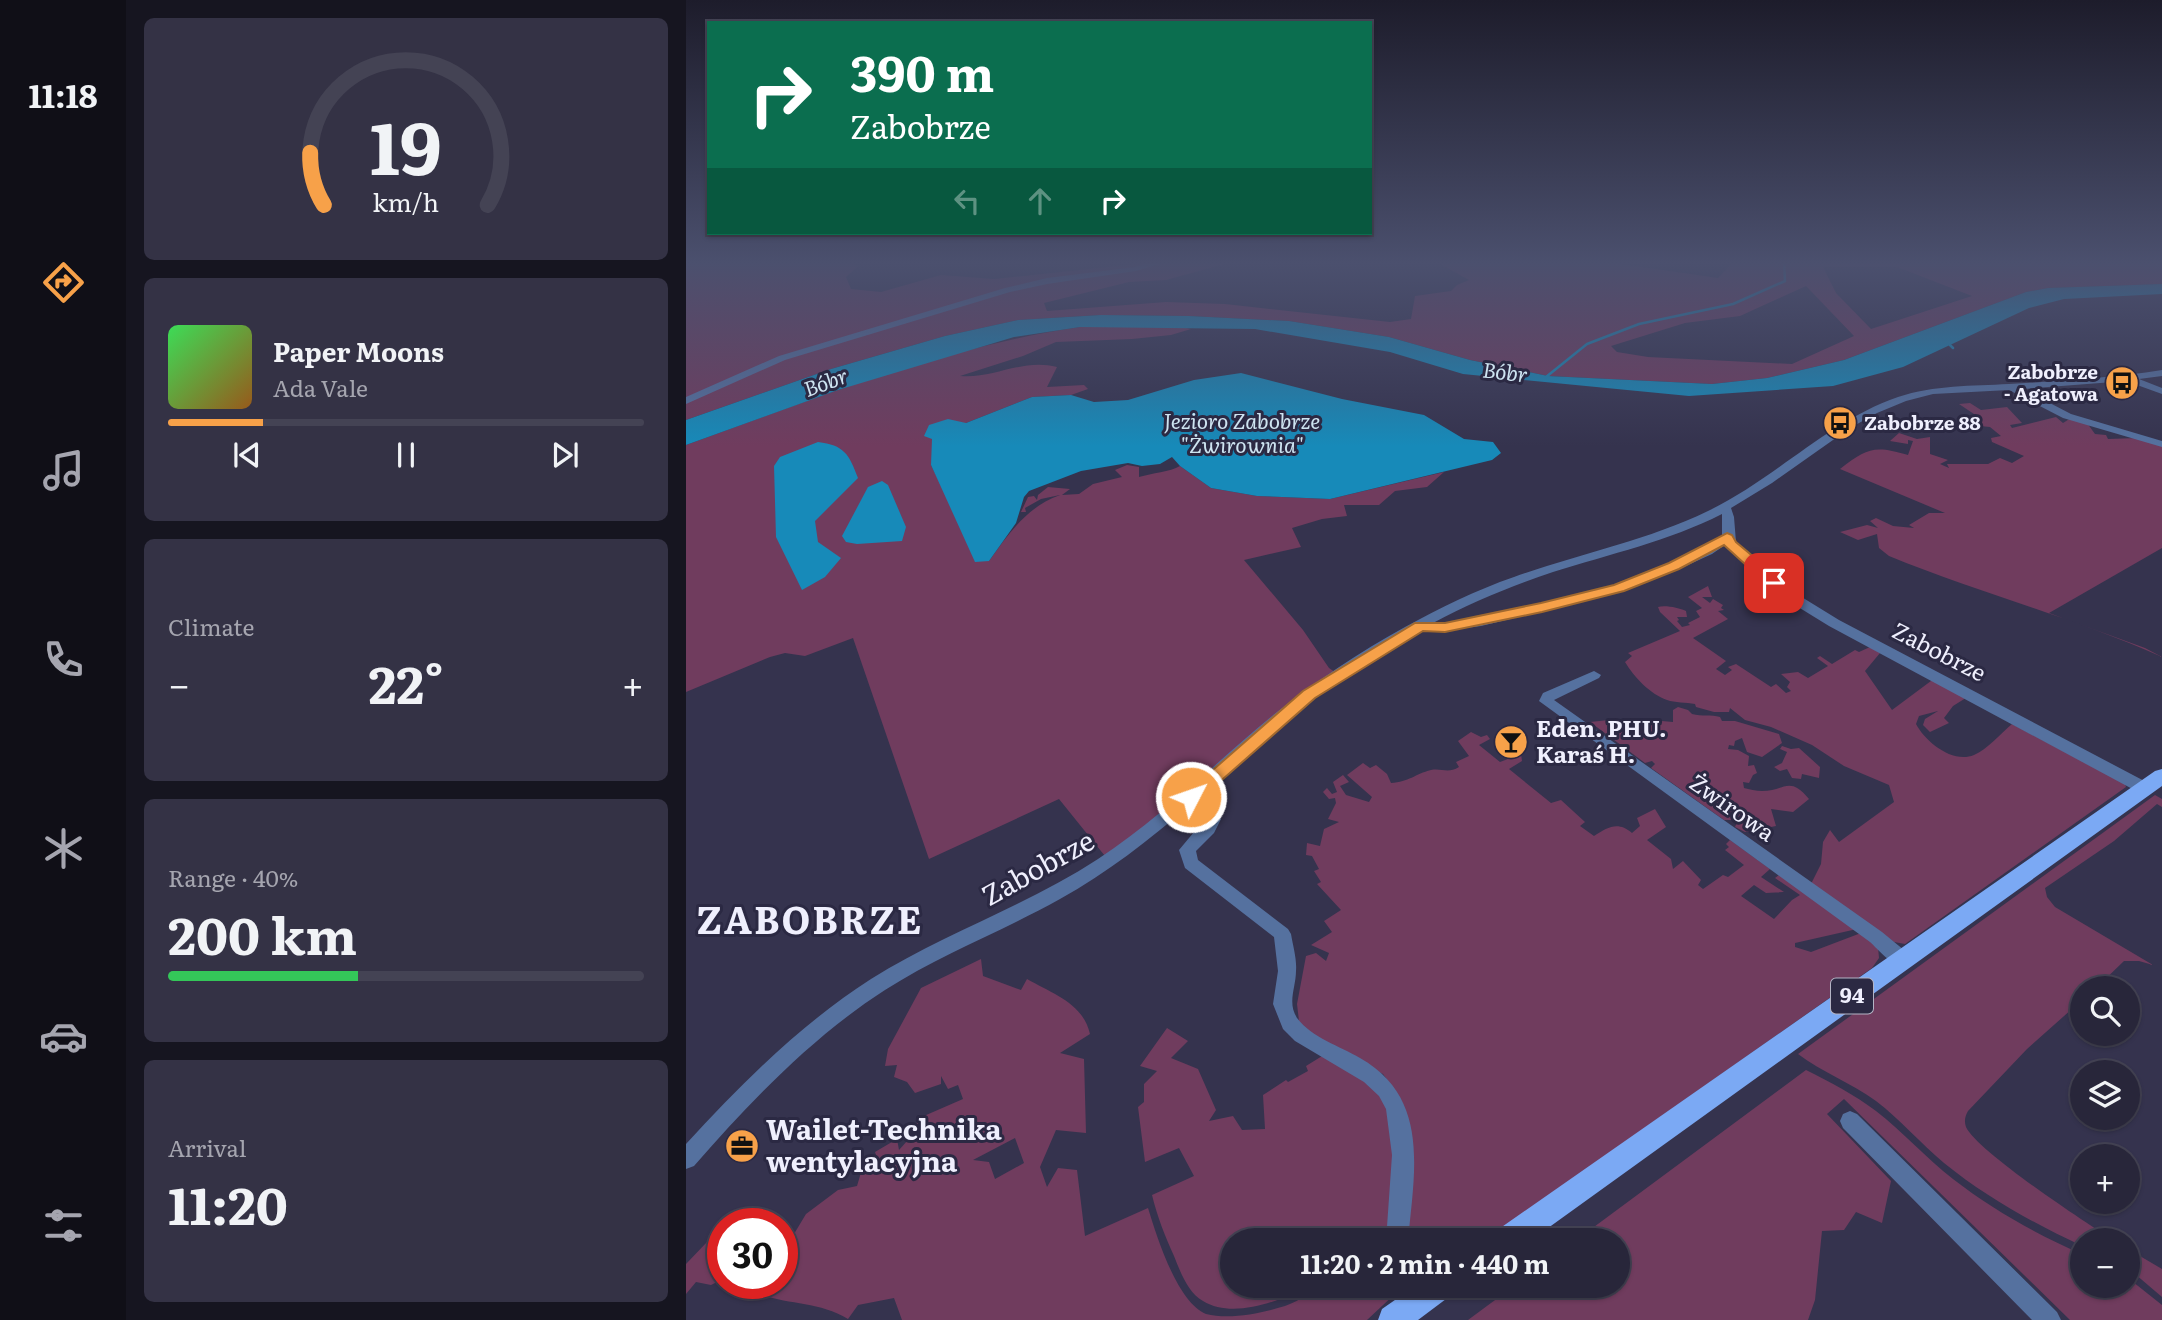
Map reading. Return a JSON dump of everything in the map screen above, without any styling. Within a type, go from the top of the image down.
[{"type":"main road","name":"94","points":[[1524,1228],[2153,782]]},
{"type":"main road","points":[[1392,1320],[1418,1298]]},
{"type":"street","points":[[686,401],[782,358],[905,323]]},
{"type":"street","name":"Zabobrze","points":[[686,1159],[726,1115],[790,1054],[844,1009],[908,968],[1089,873],[1158,824],[1309,695],[1420,626],[1468,600],[1525,576],[1631,546],[1724,508],[1856,420],[1893,403],[1933,391],[2128,378],[2162,373]]},
{"type":"street","points":[[2128,378],[2162,391]]},
{"type":"street","points":[[2011,386],[2067,416],[2162,444]]},
{"type":"street","points":[[1420,626],[1445,628],[1542,608],[1619,588],[1674,566],[1727,538],[1730,519],[1724,508]]},
{"type":"street","name":"Zabobrze","points":[[1727,538],[1737,551],[1787,593],[1814,611],[2153,782]]},
{"type":"street","name":"Żwirowa","points":[[1594,675],[1548,696],[1546,701],[1876,937],[1903,960]]},
{"type":"street","points":[[1191,797],[1213,819],[1208,829],[1187,850],[1191,863],[1282,934],[1287,972],[1283,1008],[1297,1034],[1358,1064],[1381,1083],[1396,1106],[1401,1155],[1398,1228]]},
{"type":"street","points":[[1850,1121],[2049,1320]]},
{"type":"shaded area","points":[[686,323],[1006,323],[945,336],[831,369],[686,420]]},
{"type":"shaded area","points":[[1299,323],[1688,323],[1611,346],[1617,352],[1648,357],[1792,364],[1854,336],[1841,323],[1865,323],[1871,329],[1891,323],[1944,323],[1844,360],[1767,378],[1712,384],[1548,376],[1470,360],[1389,337]]},
{"type":"shaded area","points":[[1080,327],[1191,329],[1171,335],[1132,339],[1056,342],[1023,356],[960,376],[985,375],[1044,365],[1057,367],[1047,387],[1084,385],[1088,389],[1071,395],[1032,397],[966,423],[931,465],[947,497],[989,561],[1028,514],[1060,495],[1041,499],[1025,508],[1026,512],[1021,512],[1028,497],[1034,496],[1037,500],[1038,495],[1048,487],[1070,489],[1062,495],[1079,494],[1093,484],[1122,477],[1115,470],[1127,465],[1139,467],[1139,477],[1180,466],[1211,488],[1257,496],[1330,499],[1444,472],[1427,487],[1395,491],[1379,505],[1344,505],[1347,516],[1322,519],[1292,528],[1301,547],[1244,560],[1303,630],[1329,668],[1339,675],[1109,861],[1059,799],[929,859],[853,638],[805,656],[785,653],[770,657],[686,692],[686,445],[831,392],[930,361],[979,347]]},
{"type":"shaded area","points":[[1970,403],[1981,410],[2007,407],[2022,423],[2010,425],[2012,428],[2056,417],[2063,423],[2071,418],[2087,423],[2095,434],[2106,435],[2108,439],[2138,438],[2162,445],[2162,548],[2049,613],[2089,627],[1957,582],[1889,556],[1879,548],[1877,534],[1858,540],[1840,532],[1867,525],[1878,528],[1870,521],[1876,518],[1893,526],[1914,528],[1909,525],[1929,513],[1945,513],[1840,469],[1871,450],[1887,450],[1908,455],[1913,441],[1908,440],[1908,444],[1890,441],[1899,433],[1917,439],[1930,437],[1930,454],[1948,460],[1940,464],[1949,468],[1947,464],[1988,464],[2000,458],[2012,463],[2024,456],[1992,442],[1991,438],[2001,436],[1990,427],[1980,426],[1980,420],[1972,418],[1977,416],[1959,404]]},
{"type":"shaded area","points":[[1708,586],[1712,597],[1702,597],[1710,603],[1713,599],[1723,605],[1721,608],[1724,610],[1718,611],[1728,619],[1693,638],[1726,661],[1716,669],[1725,675],[1732,670],[1728,667],[1736,664],[1771,687],[1776,684],[1786,693],[1791,691],[1787,687],[1790,682],[1781,674],[1798,672],[1808,678],[1828,666],[1817,658],[1820,656],[1832,664],[1855,650],[1859,652],[1870,647],[1880,653],[1865,671],[1892,710],[1935,678],[1969,696],[1953,706],[1944,718],[1949,723],[1930,732],[1923,725],[1925,719],[1938,711],[1919,716],[1916,724],[1933,744],[1948,754],[1966,757],[1979,753],[2012,724],[2125,784],[2126,787],[1905,944],[1894,942],[1811,884],[1821,864],[1823,842],[1830,830],[1839,842],[1894,802],[1889,785],[1844,766],[1812,745],[1771,727],[1745,720],[1730,708],[1729,712],[1714,712],[1696,707],[1695,704],[1670,701],[1661,697],[1643,684],[1625,662],[1632,656],[1628,653],[1680,631],[1658,607],[1686,611],[1687,617],[1677,617],[1677,621],[1682,627],[1690,625],[1688,623],[1700,617],[1696,611],[1702,608],[1688,597]]},
{"type":"shaded area","points":[[2096,630],[2145,648],[2162,657],[2128,643]]},
{"type":"shaded area","points":[[1678,707],[1692,714],[1717,716],[1722,721],[1735,721],[1779,734],[1782,743],[1762,757],[1747,752],[1742,738],[1735,741],[1734,746],[1729,745],[1728,749],[1738,750],[1749,756],[1748,766],[1754,765],[1757,773],[1749,783],[1743,782],[1744,788],[1762,791],[1791,786],[1809,799],[1793,812],[1771,809],[1776,826],[1745,832],[1735,827],[1738,820],[1724,820],[1651,768],[1655,764],[1652,761],[1645,763],[1590,722],[1609,720],[1609,723],[1619,725],[1625,721],[1635,725],[1639,719],[1673,722],[1673,710]]},
{"type":"shaded area","points":[[1471,732],[1481,737],[1487,735],[1490,739],[1479,745],[1500,762],[1521,754],[1522,761],[1509,769],[1551,803],[1561,800],[1585,822],[1580,826],[1594,836],[1618,826],[1632,833],[1640,826],[1637,818],[1655,809],[1666,827],[1647,840],[1671,859],[1673,869],[1683,861],[1701,880],[1698,885],[1703,889],[1723,875],[1728,877],[1744,865],[1725,850],[1729,847],[1726,844],[1730,840],[1770,869],[1761,877],[1784,892],[1766,893],[1754,885],[1741,896],[1774,919],[1800,895],[1775,878],[1779,875],[1857,929],[1795,943],[1795,947],[1811,952],[1861,933],[1878,947],[1879,958],[1872,968],[1502,1228],[1402,1228],[1397,1094],[1383,1074],[1311,1037],[1299,1021],[1297,1004],[1306,956],[1316,953],[1326,961],[1329,953],[1311,945],[1332,932],[1324,921],[1341,910],[1317,884],[1321,882],[1314,871],[1319,869],[1312,856],[1306,855],[1307,843],[1320,846],[1324,829],[1339,822],[1328,819],[1336,803],[1335,798],[1329,799],[1323,792],[1327,788],[1332,794],[1337,792],[1333,782],[1343,775],[1349,782],[1340,786],[1346,795],[1369,802],[1372,797],[1347,775],[1363,763],[1370,768],[1376,765],[1387,774],[1391,783],[1431,770],[1452,770],[1459,767],[1456,762],[1469,756],[1458,741]]},
{"type":"shaded area","points":[[1782,746],[1799,748],[1820,767],[1819,778],[1802,774],[1801,779],[1792,778],[1787,769],[1780,771],[1774,767],[1782,763],[1787,752],[1780,749]]},
{"type":"shaded area","points":[[2155,795],[2162,799],[2162,807],[2157,804],[2114,841],[2045,888],[2047,897],[2055,907],[2153,965],[2124,961],[2108,976],[2070,976],[2070,1011],[2027,1049],[1968,1111],[1965,1119],[1966,1127],[1974,1138],[1990,1153],[2070,1214],[2095,1228],[2070,1228],[2070,1240],[2028,1219],[1976,1187],[1944,1163],[1876,1101],[1798,1054]]},
{"type":"shaded area","points":[[981,959],[983,976],[1021,990],[1027,979],[1074,1007],[1081,1014],[1090,1034],[1060,1053],[1084,1059],[1086,1133],[1056,1130],[1040,1167],[1047,1187],[1058,1168],[1077,1170],[1085,1236],[1148,1208],[1177,1283],[1196,1307],[1215,1316],[1266,1311],[1302,1298],[1391,1298],[1367,1320],[902,1320],[894,1298],[858,1305],[848,1319],[822,1308],[779,1299],[798,1299],[798,1227],[806,1214],[838,1190],[857,1186],[862,1169],[878,1161],[875,1152],[897,1139],[899,1150],[916,1131],[917,1119],[963,1099],[958,1085],[948,1089],[941,1076],[941,1084],[915,1093],[907,1082],[894,1077],[897,1065],[885,1066],[888,1049],[921,988]],"holes":[[[1015,1138],[1024,1163],[995,1179],[989,1162],[973,1160]]]},
{"type":"shaded area","points":[[1167,1028],[1188,1041],[1171,1058],[1198,1069],[1216,1110],[1209,1121],[1233,1116],[1242,1130],[1265,1129],[1263,1095],[1286,1080],[1288,1082],[1308,1071],[1306,1066],[1327,1053],[1373,1082],[1393,1118],[1393,1228],[1220,1228],[1220,1298],[1283,1298],[1257,1306],[1229,1309],[1203,1301],[1189,1287],[1179,1268],[1152,1195],[1194,1176],[1179,1148],[1145,1162],[1138,1107],[1144,1102],[1144,1084],[1157,1071],[1140,1066]]},
{"type":"shaded area","points":[[1806,1070],[1876,1111],[1943,1171],[1984,1201],[2032,1230],[2070,1248],[2070,1298],[2140,1298],[2140,1288],[2162,1305],[2162,1320],[2070,1320],[1844,1099],[1827,1114],[1891,1181],[1882,1223],[1856,1212],[1844,1230],[1822,1231],[1815,1300],[1808,1320],[1468,1320],[1498,1298],[1630,1298],[1630,1228],[1593,1228]]},
{"type":"shaded area","points":[[707,1242],[707,1284],[696,1282],[686,1294],[686,1264]]},
{"type":"shaded area","points":[[2140,1256],[2162,1269],[2162,1297],[2140,1278]]},
{"type":"water","name":"Bóbr","points":[[1006,323],[1299,323],[1389,337],[1470,360],[1548,376],[1712,384],[1767,378],[1844,360],[1944,323],[1998,323],[1903,367],[1833,386],[1689,396],[1463,374],[1390,352],[1255,329],[1080,327],[1014,337],[838,390],[686,445],[686,420],[831,369],[945,336]]},
{"type":"water","name":"Jezioro Zabobrze \"Żwirownia\"","points":[[1241,373],[1342,399],[1424,415],[1464,439],[1493,442],[1501,453],[1492,460],[1330,499],[1257,496],[1211,488],[1172,457],[1160,464],[1142,466],[1128,463],[1081,471],[1029,491],[1024,497],[1016,523],[989,561],[975,562],[931,465],[932,439],[924,436],[929,425],[948,419],[966,423],[1032,397],[1071,395],[1094,402],[1128,400],[1194,380]]},
{"type":"water","points":[[818,442],[840,448],[852,463],[858,478],[815,521],[818,542],[841,558],[825,577],[802,590],[776,537],[774,466],[780,457]]},
{"type":"water","points":[[882,481],[888,485],[906,527],[902,541],[857,544],[846,542],[842,536],[868,487]]},
{"type":"waterway","points":[[1546,377],[1587,344],[1646,323]]},
{"type":"waterway","points":[[1950,345],[1953,348]]},
{"type":"place","name":"Zabobrze - Agatowa","points":[[2122,383]]},
{"type":"place","name":"Zabobrze 88","points":[[1840,423]]},
{"type":"place","name":"Eden. PHU. Karaś H.","points":[[1511,742]]},
{"type":"place","name":"Wailet-Technika wentylacyjna","points":[[742,1146]]},
{"type":"district","name":"ZABOBRZE","points":[[810,921]]},
{"type":"route","points":[[1191,797],[1278,719],[1309,695],[1420,626],[1445,628],[1542,608],[1619,588],[1674,566],[1724,542],[1727,538],[1737,551],[1774,583]]}]
